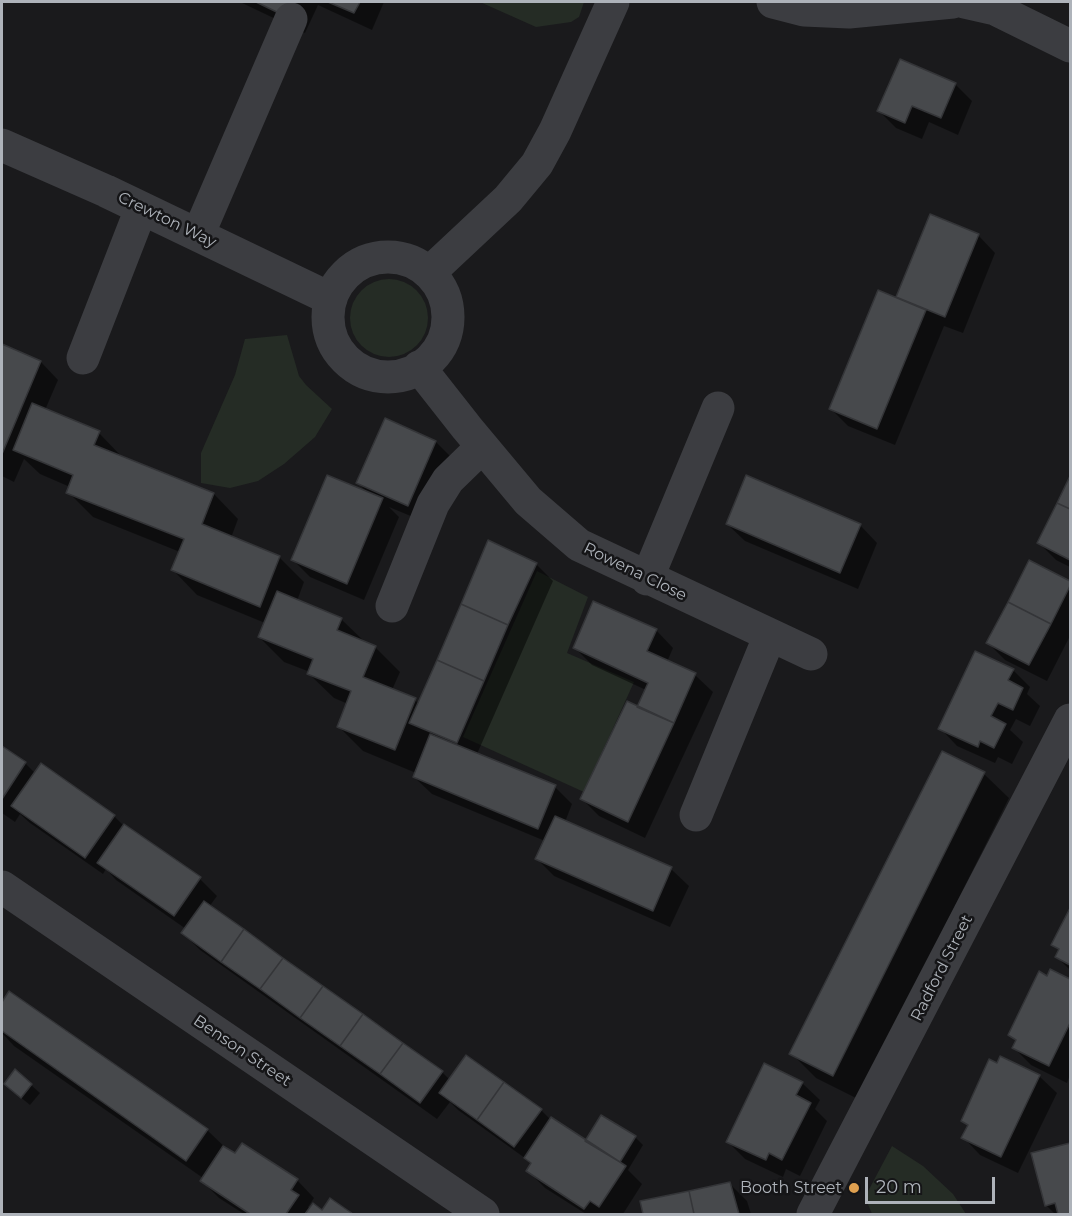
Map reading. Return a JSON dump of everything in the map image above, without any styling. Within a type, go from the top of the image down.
[{"type":"street","points":[[429,273],[508,199],[537,164],[555,131],[613,2]]},
{"type":"street","points":[[773,2],[804,10],[828,6],[849,12],[953,2]]},
{"type":"street","points":[[964,2],[997,5],[1071,46]]},
{"type":"street","points":[[198,235],[291,19]]},
{"type":"street","name":"Crewton Way","points":[[2,145],[141,208],[331,299]]},
{"type":"street","points":[[83,358],[141,208]]},
{"type":"street","points":[[381,257],[408,261],[429,273],[440,286],[446,301],[448,318],[441,345],[429,360],[412,371],[392,377],[367,373],[351,364],[337,349],[329,332],[328,313],[331,299],[333,291],[345,274],[359,264],[381,257]]},
{"type":"street","name":"Rowena Close","points":[[419,367],[528,501],[579,545],[647,579],[811,654]]},
{"type":"street","points":[[647,579],[718,408]]},
{"type":"street","points":[[392,606],[433,504],[448,480],[482,447]]},
{"type":"street","points":[[696,815],[770,635]]},
{"type":"street","name":"Radford Street","points":[[813,1215],[1071,720]]},
{"type":"street","name":"Benson Street","points":[[2,887],[483,1215]]},
{"type":"shaded area","points":[[480,2],[584,2],[579,17],[571,22],[536,27]]},
{"type":"shaded area","points":[[389,279],[404,282],[417,290],[425,303],[428,318],[425,333],[417,346],[404,354],[389,357],[374,354],[361,346],[353,333],[350,318],[353,303],[361,290],[374,282]]},
{"type":"shaded area","points":[[287,335],[299,376],[332,409],[315,437],[284,464],[258,481],[230,488],[201,483],[201,453],[235,375],[245,339]]},
{"type":"shaded area","points":[[537,571],[588,597],[567,653],[634,682],[584,792],[463,737]]},
{"type":"shaded area","points":[[892,1146],[923,1166],[953,1194],[966,1214],[872,1214],[865,1197]]},
{"type":"building","points":[[256,2],[295,2],[287,17]]},
{"type":"building","points":[[328,2],[360,2],[354,13]]},
{"type":"building","points":[[900,59],[956,83],[941,118],[912,106],[905,123],[877,111]]},
{"type":"building","points":[[930,214],[979,234],[945,317],[896,297]]},
{"type":"building","points":[[878,290],[926,310],[877,429],[829,409]]},
{"type":"building","points":[[2,344],[41,361],[2,454]]},
{"type":"building","points":[[32,403],[100,431],[94,445],[214,493],[202,524],[280,556],[260,607],[171,570],[184,539],[66,493],[73,475],[13,450]]},
{"type":"building","points":[[385,418],[436,441],[408,506],[356,483]]},
{"type":"building","points":[[327,475],[383,498],[347,584],[291,560]]},
{"type":"building","points":[[746,475],[861,524],[840,573],[726,524]]},
{"type":"building","points":[[1070,476],[1070,509],[1057,503]]},
{"type":"building","points":[[1057,503],[1070,509],[1070,560],[1037,543]]},
{"type":"building","points":[[488,540],[537,563],[508,625],[461,604]]},
{"type":"building","points":[[1029,560],[1070,581],[1070,586],[1051,624],[1008,602]]},
{"type":"building","points":[[277,591],[342,618],[337,630],[376,646],[363,677],[416,698],[395,750],[337,727],[351,691],[307,674],[313,659],[258,637]]},
{"type":"building","points":[[593,601],[657,629],[647,651],[696,673],[674,723],[637,707],[648,683],[573,648]]},
{"type":"building","points":[[1008,602],[1051,624],[1029,665],[986,643]]},
{"type":"building","points":[[461,604],[508,625],[484,681],[437,660]]},
{"type":"building","points":[[975,651],[1014,669],[1008,680],[1023,688],[1013,710],[998,703],[991,716],[1006,724],[994,748],[980,741],[978,747],[938,729]]},
{"type":"building","points":[[437,660],[484,681],[457,743],[409,723]]},
{"type":"building","points":[[627,701],[674,723],[628,822],[580,799]]},
{"type":"building","points":[[430,734],[556,785],[538,829],[413,777]]},
{"type":"building","points":[[2,746],[26,762],[2,799]]},
{"type":"building","points":[[942,751],[985,772],[833,1076],[789,1054]]},
{"type":"building","points":[[41,763],[115,815],[85,858],[11,806]]},
{"type":"building","points":[[555,816],[672,867],[653,911],[535,859]]},
{"type":"building","points":[[124,824],[201,877],[174,916],[97,863]]},
{"type":"building","points":[[204,901],[244,929],[221,962],[181,933]]},
{"type":"building","points":[[1070,908],[1070,965],[1055,957],[1059,949],[1051,945]]},
{"type":"building","points":[[244,929],[283,958],[260,989],[221,962]]},
{"type":"building","points":[[283,958],[323,986],[300,1018],[260,989]]},
{"type":"building","points":[[1050,969],[1070,979],[1070,1023],[1049,1066],[1012,1048],[1016,1040],[1008,1035],[1039,971],[1047,976]]},
{"type":"building","points":[[323,986],[363,1014],[340,1046],[300,1018]]},
{"type":"building","points":[[9,991],[208,1129],[186,1161],[2,1031],[2,1002]]},
{"type":"building","points":[[363,1014],[403,1043],[380,1074],[340,1046]]},
{"type":"building","points":[[403,1043],[443,1071],[420,1103],[380,1074]]},
{"type":"building","points":[[466,1055],[504,1082],[477,1120],[439,1093]]},
{"type":"building","points":[[1000,1056],[1040,1075],[1001,1157],[961,1138],[968,1125],[961,1121],[989,1059],[997,1063]]},
{"type":"building","points":[[764,1063],[803,1082],[796,1095],[811,1103],[782,1160],[769,1153],[766,1160],[726,1142]]},
{"type":"building","points":[[15,1069],[32,1084],[21,1098],[4,1084]]},
{"type":"building","points":[[504,1082],[542,1109],[514,1147],[477,1120]]},
{"type":"building","points":[[601,1115],[636,1136],[620,1162],[585,1141]]},
{"type":"building","points":[[551,1117],[626,1166],[599,1207],[590,1201],[584,1209],[526,1171],[531,1163],[524,1158]]},
{"type":"building","points":[[242,1143],[298,1179],[291,1190],[299,1195],[286,1214],[250,1214],[200,1181],[223,1146],[235,1153]]},
{"type":"building","points":[[1070,1143],[1070,1214],[1058,1214],[1055,1203],[1045,1206],[1031,1153]]},
{"type":"building","points":[[730,1182],[739,1214],[694,1214],[689,1191]]},
{"type":"building","points":[[689,1191],[694,1214],[643,1214],[640,1201]]},
{"type":"building","points":[[330,1198],[353,1214],[305,1214],[313,1203],[322,1210]]},
{"type":"place","name":"Booth Street","points":[[854,1188]]}]
